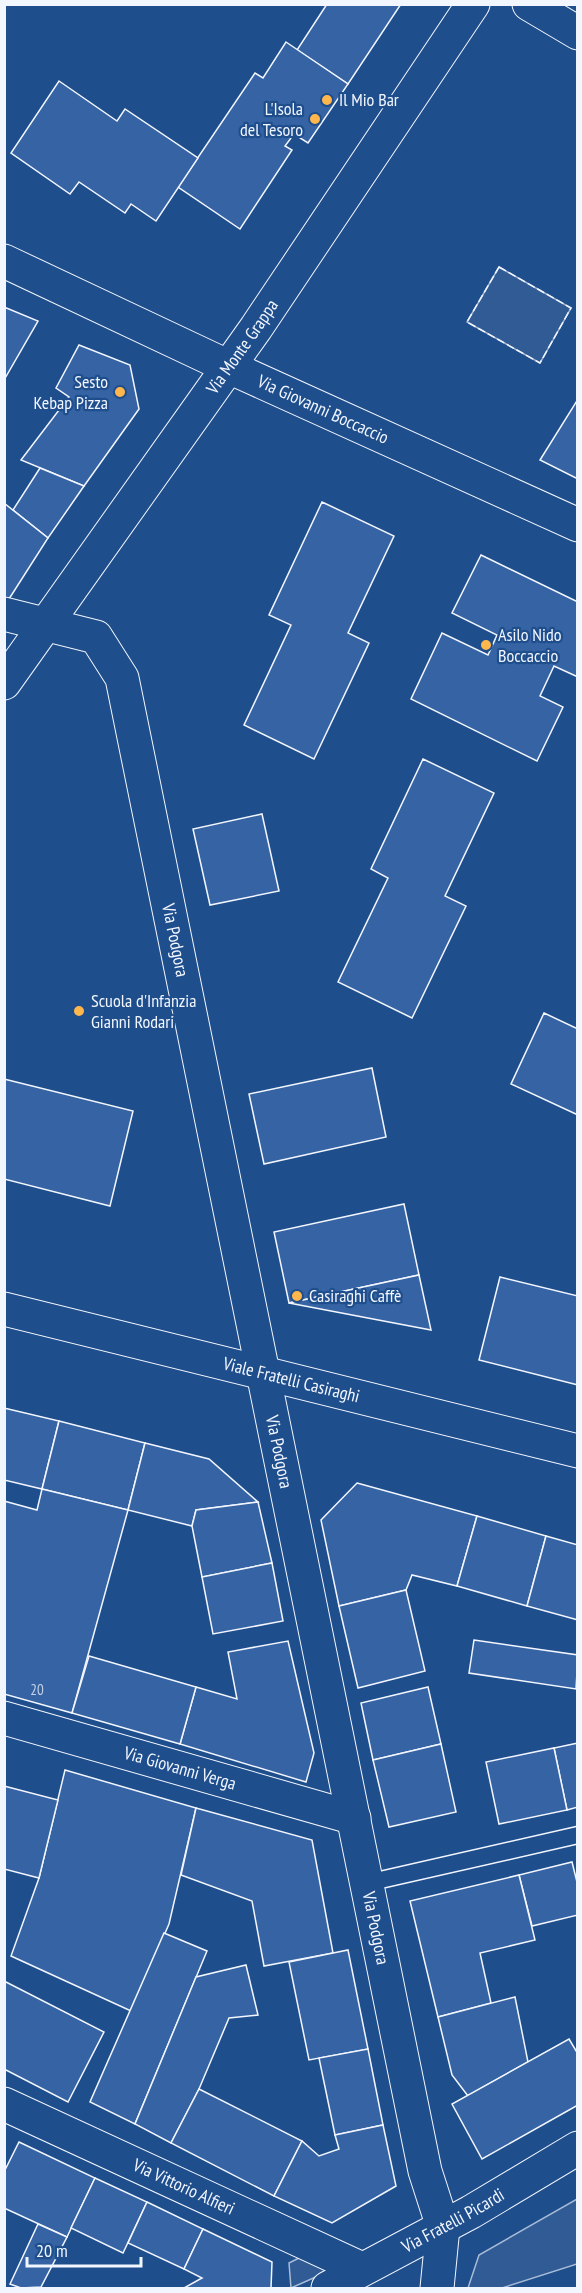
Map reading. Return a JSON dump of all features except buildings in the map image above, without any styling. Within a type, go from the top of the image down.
[{"type":"street","name":"Via Monte Grappa","points":[[4,683],[230,367],[472,4]]},
{"type":"street","points":[[529,4],[578,33]]},
{"type":"street","name":"Via Giovanni Boccaccio","points":[[4,261],[230,367],[578,525]]},
{"type":"street","name":"Via Podgora","points":[[4,614],[96,637],[123,678],[425,2171],[443,2228],[437,2289]]},
{"type":"street","name":"Viale Fratelli Casiraghi","points":[[4,1308],[578,1451]]},
{"type":"street","name":"Via Giovanni Verga","points":[[4,1718],[354,1818]]},
{"type":"street","name":"Via Vittorio Alfieri","points":[[4,2104],[362,2269]]},
{"type":"street","name":"Via Fratelli Picardi","points":[[328,2289],[443,2228],[578,2148]]},
{"type":"lane","points":[[368,1883],[578,1835]]},
{"type":"shaded area","points":[[499,267],[571,308],[540,363],[467,322]]},
{"type":"shaded area","points":[[577,2199],[577,2264],[502,2288],[468,2288],[479,2255]]},
{"type":"shaded area","points":[[313,2251],[336,2268],[291,2288],[289,2263]]},
{"type":"fence","points":[[499,267],[571,308],[540,363],[467,322],[499,267]]},
{"type":"place","name":"Il Mio Bar","points":[[327,100]]},
{"type":"place","name":"L'Isola del Tesoro","points":[[315,119]]},
{"type":"place","name":"Sesto Kebap Pizza","points":[[120,392]]},
{"type":"place","name":"Asilo Nido Boccaccio","points":[[486,645]]},
{"type":"place","name":"Scuola d'Infanzia Gianni Rodari","points":[[79,1011]]},
{"type":"place","name":"Casiraghi Caffè","points":[[297,1296]]}]
